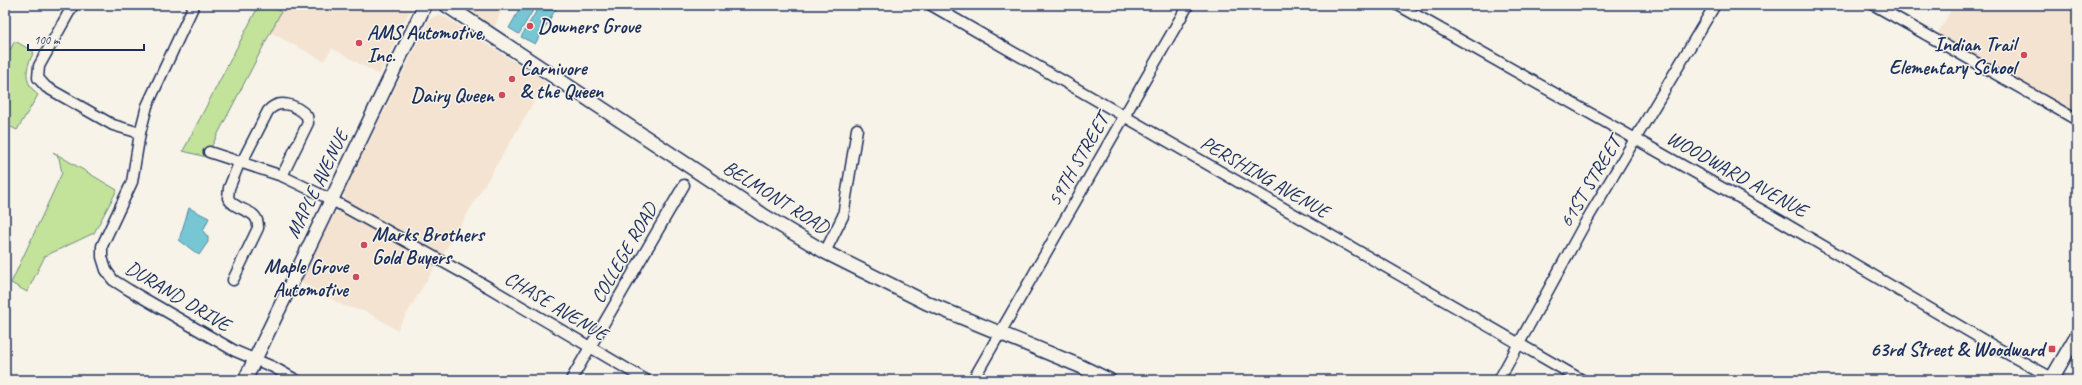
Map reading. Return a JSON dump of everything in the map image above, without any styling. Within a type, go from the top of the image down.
[{"type":"main road","name":"MAPLE AVENUE","points":[[245,380],[425,5]]},
{"type":"main road","name":"BELMONT ROAD","points":[[446,5],[763,215],[825,252],[896,289],[1080,366],[1108,380]]},
{"type":"main road","points":[[2053,379],[2077,335]]},
{"type":"street","points":[[73,5],[39,66],[38,78],[46,87],[113,125],[140,133]]},
{"type":"street","name":"DURAND DRIVE","points":[[194,5],[147,106],[140,133],[132,182],[103,240],[102,258],[106,270],[113,280],[128,290],[236,351],[273,367],[296,380]]},
{"type":"street","name":"PERSHING AVENUE","points":[[931,5],[1123,117],[1582,380]]},
{"type":"street","name":"59TH STREET","points":[[973,380],[1188,5]]},
{"type":"street","name":"WOODWARD AVENUE","points":[[1398,5],[1779,220],[1997,348],[2053,379]]},
{"type":"street","name":"61ST STREET","points":[[1499,380],[1585,223],[1636,140],[1715,5]]},
{"type":"street","points":[[1874,5],[2077,120]]},
{"type":"street","points":[[233,280],[258,228],[258,222],[254,215],[235,205],[228,198],[230,188],[241,162],[268,111],[272,106],[285,104],[295,107],[307,116],[308,124],[282,176]]},
{"type":"street","points":[[825,252],[843,216],[857,129]]},
{"type":"street","name":"CHASE AVENUE","points":[[209,152],[282,176],[332,200],[488,287],[646,380]]},
{"type":"street","name":"COLLEGE ROAD","points":[[571,380],[684,185]]},
{"type":"shaded area","points":[[285,5],[412,6],[379,75],[332,48],[324,61],[270,32]]},
{"type":"shaded area","points":[[461,5],[504,5],[494,28]]},
{"type":"shaded area","name":"Indian Trail Elementary School","points":[[1954,5],[2077,5],[2077,116],[1936,36]]},
{"type":"shaded area","points":[[437,15],[447,18],[546,82],[442,256],[351,204],[347,201],[344,195],[346,188],[425,28],[430,19]]},
{"type":"shaded area","points":[[340,212],[356,219],[436,265],[397,330],[367,312],[344,306],[301,282],[332,218],[335,213]]},
{"type":"green space","points":[[259,5],[269,5],[281,12],[206,157],[183,151]]},
{"type":"green space","points":[[15,41],[34,52],[27,69],[27,75],[30,85],[38,95],[17,130],[5,124],[5,59]]},
{"type":"green space","points":[[53,152],[117,190],[94,233],[45,256],[27,292],[11,283],[62,173],[59,158]]},
{"type":"water","points":[[522,5],[536,5],[519,34],[509,28]]},
{"type":"water","points":[[540,5],[553,5],[557,7],[535,44],[521,37]]},
{"type":"water","points":[[189,208],[209,218],[203,231],[208,237],[208,242],[199,255],[179,240]]},
{"type":"place","name":"Downers Grove","points":[[530,26]]},
{"type":"place","name":"AMS Automotive, Inc.","points":[[359,43]]},
{"type":"place","name":"Indian Trail Elementary School","points":[[2024,55]]},
{"type":"place","name":"Carnivore & the Queen","points":[[512,79]]},
{"type":"place","name":"Dairy Queen","points":[[502,95]]},
{"type":"place","name":"Marks Brothers Gold Buyers","points":[[364,245]]},
{"type":"place","name":"Maple Grove Automotive","points":[[356,277]]},
{"type":"place","name":"63rd Street & Woodward","points":[[2052,349]]}]
